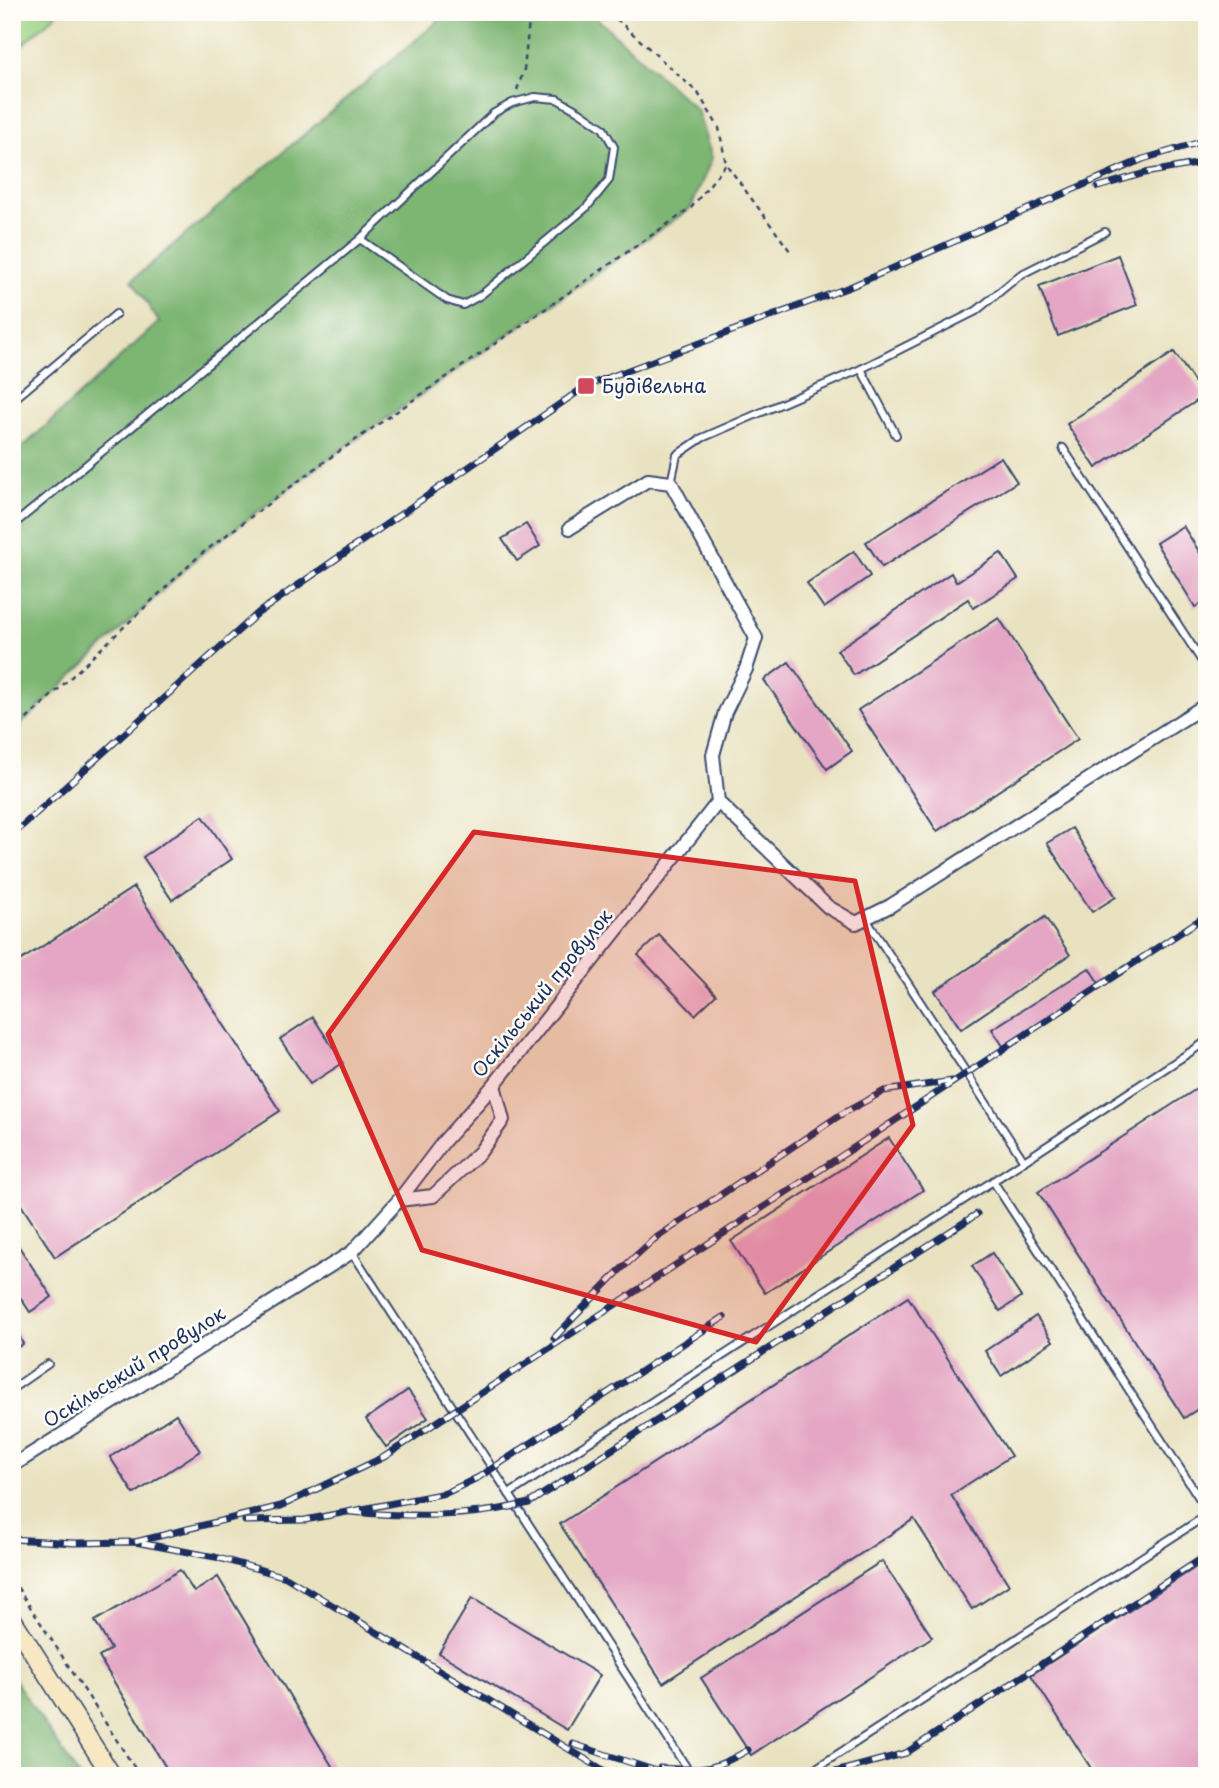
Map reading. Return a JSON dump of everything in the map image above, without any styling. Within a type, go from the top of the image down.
[{"type":"main road","points":[[12,1619],[112,1776]]},
{"type":"street","points":[[570,528],[648,480],[671,483],[756,638],[746,669],[725,712],[713,755],[718,802],[828,907],[856,923],[890,906],[1207,704]]},
{"type":"street","name":"Оскільський провулок","points":[[12,1466],[352,1252],[494,1085],[718,802]]},
{"type":"street","points":[[399,1199],[433,1195],[481,1152],[503,1119],[494,1085]]},
{"type":"lane","points":[[12,526],[360,239],[494,113],[512,103],[535,97],[557,99],[603,128],[614,147],[609,180],[587,207],[481,295],[463,305],[447,300],[360,239]]},
{"type":"lane","points":[[671,483],[677,455],[702,438],[860,369],[976,311],[1020,275],[1105,232]]},
{"type":"lane","points":[[12,401],[116,314]]},
{"type":"lane","points":[[860,369],[896,435]]},
{"type":"lane","points":[[1063,448],[1207,669]]},
{"type":"lane","points":[[866,919],[1024,1161]]},
{"type":"lane","points":[[509,1494],[1207,1041]]},
{"type":"lane","points":[[804,1776],[1207,1512],[993,1181]]},
{"type":"lane","points":[[352,1252],[692,1776]]},
{"type":"lane","points":[[12,1389],[48,1364]]},
{"type":"path","points":[[512,103],[524,69],[529,21],[533,12]]},
{"type":"path","points":[[609,12],[698,93],[719,128],[726,164],[790,251]]},
{"type":"path","points":[[12,733],[200,555],[328,459],[691,208],[726,164]]},
{"type":"path","points":[[12,1579],[140,1776]]},
{"type":"highlighted area","points":[[474,832],[855,881],[913,1125],[756,1342],[422,1250],[328,1034]]},
{"type":"green space","points":[[12,12],[59,12],[12,54]]},
{"type":"green space","points":[[449,12],[590,12],[697,110],[712,158],[691,208],[328,459],[200,555],[12,733],[12,457],[159,322],[132,280]]},
{"type":"green space","points":[[12,1676],[79,1776],[12,1776]]},
{"type":"building","points":[[1118,255],[1137,305],[1058,336],[1039,286]]},
{"type":"building","points":[[1174,352],[1204,396],[1096,468],[1067,424]]},
{"type":"building","points":[[1001,457],[1017,482],[882,567],[866,542]]},
{"type":"building","points":[[526,524],[540,546],[517,561],[502,539]]},
{"type":"building","points":[[1183,526],[1207,564],[1207,600],[1195,607],[1156,543]]},
{"type":"building","points":[[854,551],[870,576],[824,608],[807,583]]},
{"type":"building","points":[[1001,553],[1018,579],[973,608],[968,599],[854,675],[837,650],[951,573],[956,582]]},
{"type":"building","points":[[999,618],[1078,739],[937,831],[858,710]]},
{"type":"building","points":[[789,662],[852,751],[827,769],[764,680]]},
{"type":"building","points":[[203,816],[232,859],[172,900],[143,857]]},
{"type":"building","points":[[1072,828],[1116,897],[1092,912],[1047,843]]},
{"type":"building","points":[[134,887],[280,1111],[55,1257],[12,1191],[12,966]]},
{"type":"building","points":[[1045,917],[1070,955],[961,1029],[935,991]]},
{"type":"building","points":[[659,935],[716,995],[695,1015],[638,955]]},
{"type":"building","points":[[1089,968],[1100,985],[1003,1046],[992,1029]]},
{"type":"building","points":[[313,1017],[343,1063],[310,1084],[280,1039]]},
{"type":"building","points":[[1207,1082],[1207,1403],[1184,1418],[1038,1192]]},
{"type":"building","points":[[889,1138],[923,1190],[765,1293],[731,1241]]},
{"type":"building","points":[[12,1236],[52,1297],[30,1312],[12,1285]]},
{"type":"building","points":[[992,1253],[1021,1297],[1000,1311],[972,1266]]},
{"type":"building","points":[[908,1297],[1011,1456],[951,1495],[1009,1585],[972,1609],[914,1519],[663,1683],[560,1524]]},
{"type":"building","points":[[1036,1316],[1053,1341],[1001,1376],[985,1351]]},
{"type":"building","points":[[16,1329],[23,1344],[12,1351],[12,1331]]},
{"type":"building","points":[[408,1390],[428,1418],[386,1447],[366,1419]]},
{"type":"building","points":[[176,1414],[200,1451],[134,1494],[110,1457]]},
{"type":"building","points":[[1207,1560],[1207,1776],[1096,1776],[1031,1675]]},
{"type":"building","points":[[882,1561],[932,1637],[751,1755],[701,1678]]},
{"type":"building","points":[[180,1570],[194,1592],[218,1577],[338,1776],[171,1776],[99,1657],[111,1649],[95,1621]]},
{"type":"building","points":[[472,1598],[600,1675],[567,1730],[439,1653]]},
{"type":"railway","points":[[12,835],[258,613],[586,386],[852,286],[1143,159],[1207,140]]},
{"type":"railway","points":[[1098,187],[1145,173],[1207,162]]},
{"type":"railway","points":[[135,1542],[281,1506],[384,1457],[1207,915]]},
{"type":"railway","points":[[554,1338],[653,1240],[840,1115],[884,1091],[952,1081]]},
{"type":"railway","points":[[350,1512],[395,1515],[462,1514],[529,1503],[977,1214]]},
{"type":"railway","points":[[245,1521],[305,1520],[446,1493],[479,1477],[724,1317]]},
{"type":"railway","points":[[12,1539],[74,1543],[135,1542],[215,1557],[286,1577],[613,1776]]},
{"type":"railway","points":[[821,1776],[906,1753],[1207,1555]]},
{"type":"railway","points":[[573,1744],[672,1776]]},
{"type":"railway","points":[[660,1768],[706,1768],[748,1750]]},
{"type":"place","name":"Будівельна","points":[[586,386]]}]
